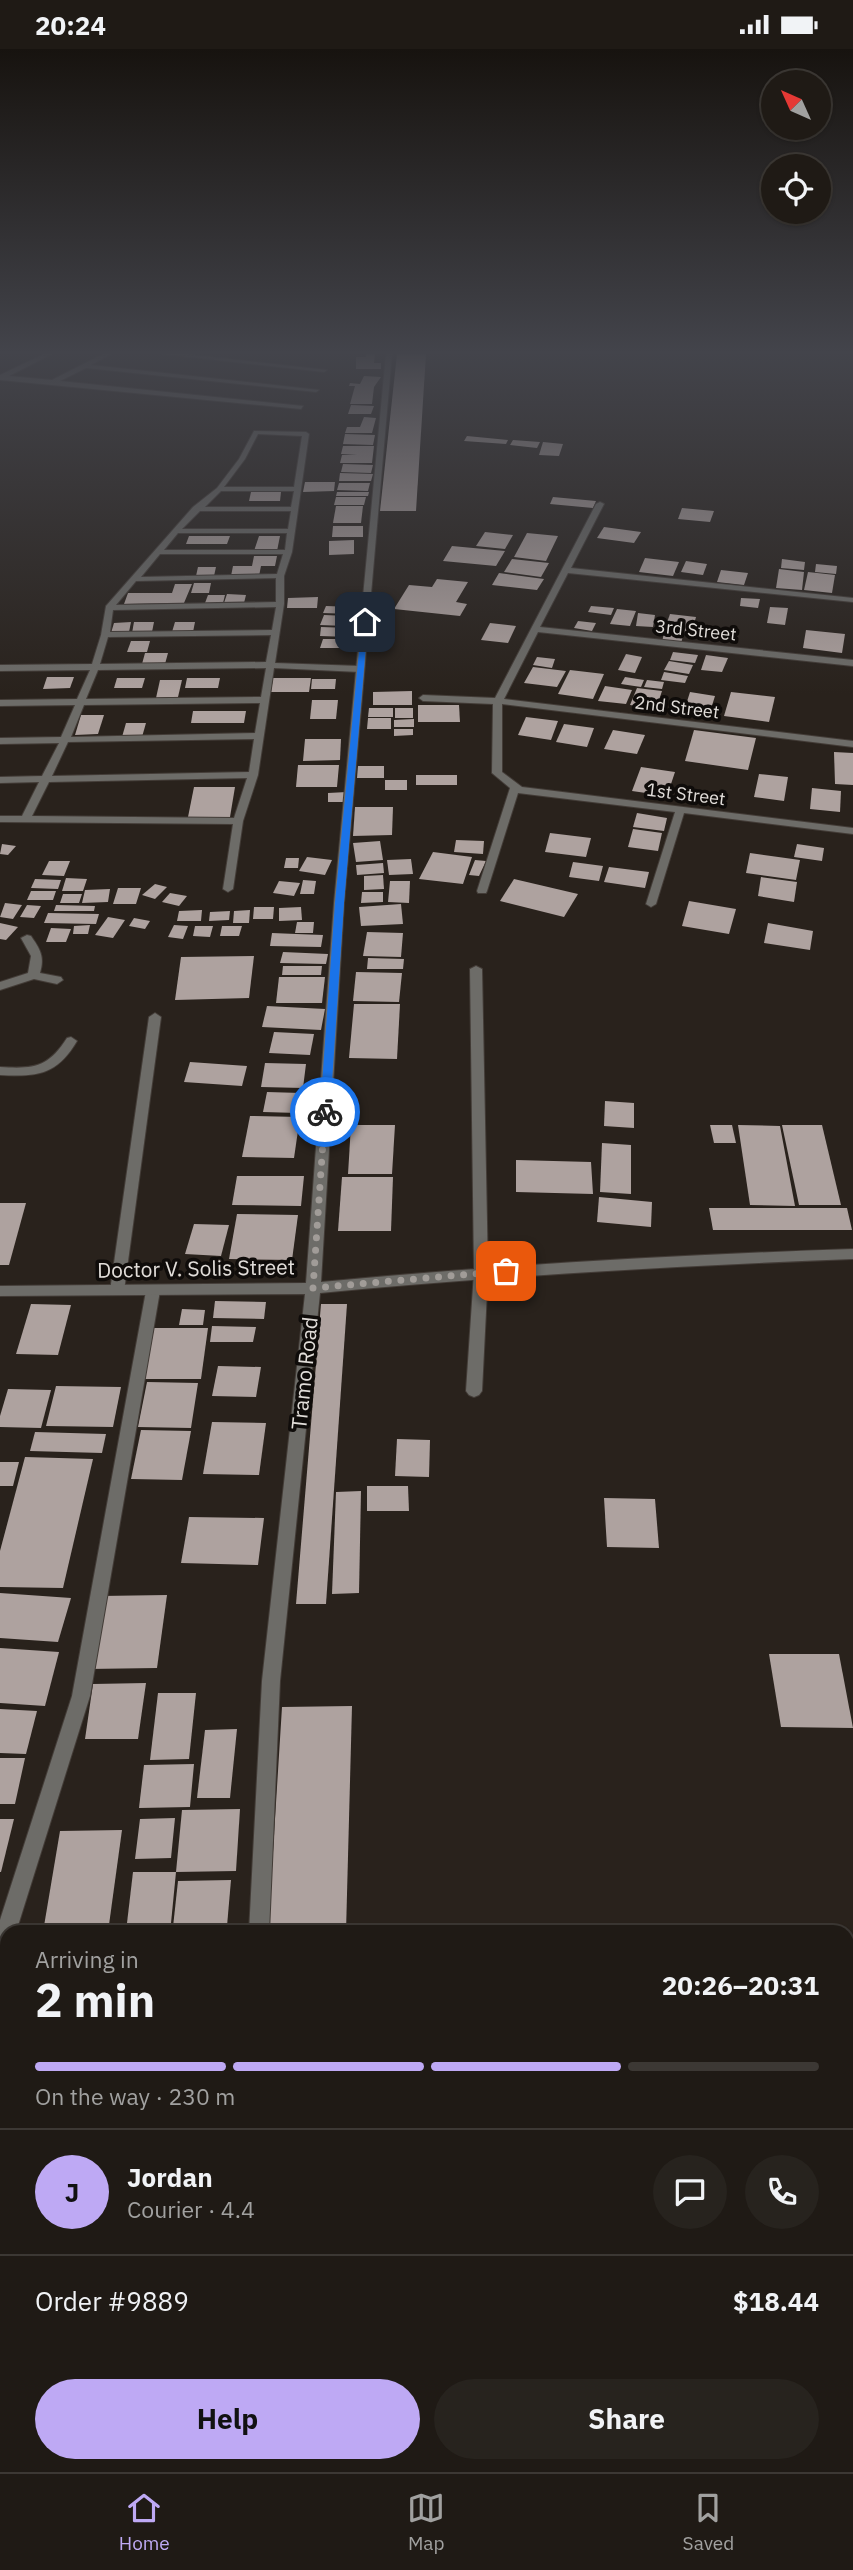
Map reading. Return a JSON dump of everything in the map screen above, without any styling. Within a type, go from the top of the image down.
[{"type":"street","points":[[27,817],[64,742],[95,667],[105,635],[109,608],[196,509],[219,489],[236,467]]},
{"type":"street","points":[[228,889],[238,821],[253,775],[280,604],[280,576],[288,552],[301,467]]},
{"type":"street","name":"Tramo Road","points":[[259,1925],[271,1681],[313,1288],[339,903],[379,467]]},
{"type":"street","points":[[219,489],[298,489]]},
{"type":"street","points":[[482,891],[515,787],[498,773],[498,701],[600,504]]},
{"type":"street","points":[[196,509],[295,509]]},
{"type":"street","points":[[176,531],[291,531]]},
{"type":"street","points":[[158,552],[288,552]]},
{"type":"street","points":[[566,570],[853,600]]},
{"type":"street","points":[[134,579],[280,576]]},
{"type":"street","points":[[109,608],[280,604]]},
{"type":"street","name":"3rd Street","points":[[536,629],[853,663]]},
{"type":"street","points":[[105,635],[275,632]]},
{"type":"street","points":[[0,668],[270,665],[360,669]]},
{"type":"street","name":"2nd Street","points":[[423,698],[498,701],[853,744]]},
{"type":"street","points":[[0,703],[265,701]]},
{"type":"street","points":[[0,741],[64,742],[259,736]]},
{"type":"street","points":[[0,780],[253,775]]},
{"type":"street","name":"1st Street","points":[[515,787],[519,790],[680,811],[853,831]]},
{"type":"street","points":[[651,904],[680,811]]},
{"type":"street","points":[[0,819],[27,817],[238,821]]},
{"type":"street","points":[[27,938],[39,960],[33,975]]},
{"type":"street","points":[[474,1391],[481,1272],[475,969]]},
{"type":"street","points":[[0,986],[33,975],[57,980]]},
{"type":"street","points":[[117,1291],[155,1017]]},
{"type":"street","points":[[0,1071],[19,1072],[48,1067],[62,1059],[71,1041]]},
{"type":"street","name":"Doctor V. Solis Street","points":[[0,1291],[313,1288],[481,1272],[682,1260],[853,1254]]},
{"type":"street","points":[[9,1925],[81,1696],[153,1291]]},
{"type":"building","points":[[342,467],[372,467],[371,473],[341,472]]},
{"type":"building","points":[[385,467],[419,467],[416,511],[380,511]]},
{"type":"building","points":[[340,473],[373,474],[371,481],[339,481]]},
{"type":"building","points":[[305,482],[335,482],[334,491],[303,492]]},
{"type":"building","points":[[339,483],[370,483],[368,491],[337,490]]},
{"type":"building","points":[[251,492],[281,492],[280,501],[249,501]]},
{"type":"building","points":[[337,492],[369,492],[368,496],[336,496]]},
{"type":"building","points":[[336,497],[366,497],[364,505],[334,505]]},
{"type":"building","points":[[553,497],[596,501],[593,508],[550,504]]},
{"type":"building","points":[[336,506],[363,506],[361,523],[333,523]]},
{"type":"building","points":[[682,508],[714,511],[710,522],[678,519]]},
{"type":"building","points":[[333,526],[363,526],[363,537],[332,537]]},
{"type":"building","points":[[604,527],[641,532],[634,543],[597,538]]},
{"type":"building","points":[[485,532],[513,535],[505,549],[476,546]]},
{"type":"building","points":[[527,533],[558,536],[546,561],[514,557]]},
{"type":"building","points":[[189,536],[230,536],[227,544],[186,544]]},
{"type":"building","points":[[259,536],[280,536],[277,551],[254,551]]},
{"type":"building","points":[[354,540],[354,554],[329,555],[329,541]]},
{"type":"building","points":[[452,546],[505,551],[496,566],[443,561]]},
{"type":"building","points":[[254,556],[277,556],[275,566],[261,566],[259,576],[231,576],[233,566],[252,566]]},
{"type":"building","points":[[645,558],[679,562],[673,576],[639,572]]},
{"type":"building","points":[[512,559],[549,563],[541,577],[504,572]]},
{"type":"building","points":[[782,559],[805,562],[804,570],[781,568]]},
{"type":"building","points":[[686,561],[707,564],[703,575],[681,572]]},
{"type":"building","points":[[816,564],[837,566],[836,574],[815,572]]},
{"type":"building","points":[[198,567],[216,567],[214,576],[196,576]]},
{"type":"building","points":[[779,569],[804,572],[802,590],[776,588]]},
{"type":"building","points":[[721,570],[748,573],[744,585],[717,582]]},
{"type":"building","points":[[808,572],[835,575],[832,593],[804,590]]},
{"type":"building","points":[[499,573],[544,579],[537,590],[492,585]]},
{"type":"building","points":[[437,579],[468,582],[456,602],[467,604],[460,616],[394,609],[409,585],[432,587]]},
{"type":"building","points":[[194,583],[211,583],[209,593],[191,593]]},
{"type":"building","points":[[175,584],[192,584],[184,603],[124,604],[128,593],[172,593]]},
{"type":"building","points":[[227,594],[246,595],[244,603],[224,603]]},
{"type":"building","points":[[208,595],[225,595],[223,603],[205,603]]},
{"type":"building","points":[[318,597],[317,608],[287,608],[288,598]]},
{"type":"building","points":[[741,598],[760,599],[758,608],[740,606]]},
{"type":"building","points":[[326,606],[353,607],[351,614],[323,613]]},
{"type":"building","points":[[591,606],[614,608],[611,615],[588,612]]},
{"type":"building","points":[[770,607],[788,608],[785,625],[767,623]]},
{"type":"building","points":[[617,609],[636,611],[630,626],[610,624]]},
{"type":"building","points":[[638,613],[655,615],[653,627],[636,626]]},
{"type":"building","points":[[670,614],[696,617],[691,635],[664,631]]},
{"type":"building","points":[[324,615],[349,616],[345,626],[320,625]]},
{"type":"building","points":[[578,621],[596,623],[592,631],[574,628]]},
{"type":"building","points":[[131,622],[129,632],[111,633],[114,623]]},
{"type":"building","points":[[134,622],[154,622],[152,632],[132,633]]},
{"type":"building","points":[[175,622],[195,622],[193,632],[172,632]]},
{"type":"building","points":[[490,623],[516,626],[508,643],[481,640]]},
{"type":"building","points":[[321,627],[350,628],[349,637],[320,636]]},
{"type":"building","points":[[698,628],[728,631],[726,639],[696,636]]},
{"type":"building","points":[[806,630],[845,634],[842,653],[803,648]]},
{"type":"building","points":[[664,633],[683,635],[681,644],[662,642]]},
{"type":"building","points":[[323,639],[342,639],[340,648],[320,648]]},
{"type":"building","points":[[131,641],[150,641],[147,652],[127,652]]},
{"type":"building","points":[[673,652],[698,655],[695,663],[670,660]]},
{"type":"building","points":[[145,653],[168,653],[165,664],[142,664]]},
{"type":"building","points":[[626,654],[642,657],[635,673],[618,670]]},
{"type":"building","points":[[706,655],[728,658],[722,672],[701,670]]},
{"type":"building","points":[[537,657],[555,659],[552,668],[533,665]]},
{"type":"building","points":[[669,661],[693,665],[689,674],[664,670]]},
{"type":"building","points":[[533,667],[566,671],[557,687],[524,683]]},
{"type":"building","points":[[570,670],[604,674],[593,699],[558,694]]},
{"type":"building","points":[[664,672],[688,676],[685,683],[661,680]]},
{"type":"building","points":[[47,677],[74,677],[70,688],[43,689]]},
{"type":"building","points":[[625,677],[644,680],[641,687],[621,684]]},
{"type":"building","points":[[117,678],[145,678],[142,688],[114,688]]},
{"type":"building","points":[[187,678],[220,678],[218,688],[185,688]]},
{"type":"building","points":[[273,678],[311,678],[309,692],[271,692]]},
{"type":"building","points":[[312,679],[336,679],[335,689],[311,689]]},
{"type":"building","points":[[160,680],[182,680],[178,697],[156,698]]},
{"type":"building","points":[[647,680],[664,682],[662,689],[644,687]]},
{"type":"building","points":[[605,686],[632,690],[626,704],[598,701]]},
{"type":"building","points":[[637,688],[662,691],[656,709],[630,705]]},
{"type":"building","points":[[412,691],[412,705],[373,705],[373,692]]},
{"type":"building","points":[[690,692],[715,696],[709,715],[684,711]]},
{"type":"building","points":[[731,692],[775,697],[769,722],[724,716]]},
{"type":"building","points":[[312,700],[338,700],[336,719],[310,719]]},
{"type":"building","points":[[418,705],[459,705],[460,722],[418,722]]},
{"type":"building","points":[[369,708],[393,708],[393,717],[368,717]]},
{"type":"building","points":[[395,708],[413,708],[413,718],[395,718]]},
{"type":"building","points":[[193,711],[246,711],[244,723],[191,723]]},
{"type":"building","points":[[81,715],[104,715],[98,734],[75,735]]},
{"type":"building","points":[[526,717],[558,721],[551,740],[518,735]]},
{"type":"building","points":[[368,718],[391,718],[391,729],[367,729]]},
{"type":"building","points":[[414,719],[414,727],[394,727],[394,720]]},
{"type":"building","points":[[126,723],[146,723],[142,737],[122,737]]},
{"type":"building","points":[[564,724],[594,728],[587,747],[556,742]]},
{"type":"building","points":[[394,729],[413,729],[413,735],[394,736]]},
{"type":"building","points":[[613,730],[645,735],[637,754],[604,749]]},
{"type":"building","points":[[694,730],[756,738],[748,770],[685,761]]},
{"type":"building","points":[[305,739],[341,739],[340,760],[303,761]]},
{"type":"building","points":[[834,752],[853,753],[853,785],[835,784]]},
{"type":"building","points":[[298,765],[339,765],[337,787],[296,787]]},
{"type":"building","points":[[358,766],[384,766],[384,778],[357,778]]},
{"type":"building","points":[[641,767],[675,772],[667,796],[632,791]]},
{"type":"building","points":[[759,774],[788,777],[784,801],[754,797]]},
{"type":"building","points":[[416,775],[457,775],[457,785],[416,785]]},
{"type":"building","points":[[385,780],[407,780],[407,790],[385,790]]},
{"type":"building","points":[[194,787],[235,787],[230,817],[188,817]]},
{"type":"building","points":[[812,788],[841,791],[840,812],[810,809]]},
{"type":"building","points":[[347,792],[347,802],[328,802],[328,793]]},
{"type":"building","points":[[355,807],[393,807],[392,835],[353,836]]},
{"type":"building","points":[[637,813],[667,818],[664,831],[633,827]]},
{"type":"building","points":[[633,829],[662,833],[658,851],[628,847]]},
{"type":"building","points":[[550,833],[591,838],[586,857],[545,852]]},
{"type":"building","points":[[456,840],[484,841],[483,854],[454,852]]},
{"type":"building","points":[[380,841],[383,860],[356,862],[353,843]]},
{"type":"building","points":[[2,844],[16,846],[8,855],[0,854]]},
{"type":"building","points":[[797,844],[824,848],[822,861],[794,857]]},
{"type":"building","points":[[433,852],[472,857],[463,884],[419,879]]},
{"type":"building","points":[[750,853],[800,860],[796,880],[746,873]]},
{"type":"building","points":[[307,857],[332,860],[325,875],[299,871]]},
{"type":"building","points":[[286,858],[299,858],[298,868],[284,868]]},
{"type":"building","points":[[411,859],[413,874],[389,875],[387,860]]},
{"type":"building","points":[[475,860],[486,861],[479,876],[469,875]]},
{"type":"building","points":[[49,861],[70,861],[64,876],[42,875]]},
{"type":"building","points":[[573,862],[603,866],[599,881],[569,877]]},
{"type":"building","points":[[383,863],[384,873],[357,875],[356,865]]},
{"type":"building","points":[[609,867],[649,872],[645,888],[604,882]]},
{"type":"building","points":[[383,875],[384,889],[364,890],[364,876]]},
{"type":"building","points":[[761,877],[797,882],[794,902],[758,896]]},
{"type":"building","points":[[66,878],[87,879],[83,891],[62,891]]},
{"type":"building","points":[[35,879],[61,880],[58,889],[31,888]]},
{"type":"building","points":[[514,879],[578,894],[564,917],[500,901]]},
{"type":"building","points":[[303,880],[316,881],[314,894],[300,894]]},
{"type":"building","points":[[279,881],[300,883],[294,896],[273,893]]},
{"type":"building","points":[[390,881],[410,881],[409,903],[388,902]]},
{"type":"building","points":[[155,884],[167,887],[155,899],[142,895]]},
{"type":"building","points":[[118,888],[141,888],[136,904],[113,904]]},
{"type":"building","points":[[110,889],[108,902],[82,903],[85,890]]},
{"type":"building","points":[[31,891],[56,891],[53,900],[27,900]]},
{"type":"building","points":[[362,892],[383,892],[383,902],[361,903]]},
{"type":"building","points":[[170,893],[187,896],[179,906],[162,902]]},
{"type":"building","points":[[63,894],[82,894],[79,903],[60,903]]},
{"type":"building","points":[[689,901],[736,909],[729,934],[682,926]]},
{"type":"building","points":[[5,903],[22,905],[13,919],[0,917]]},
{"type":"building","points":[[401,904],[403,924],[361,926],[359,907]]},
{"type":"building","points":[[27,905],[41,906],[34,918],[20,917]]},
{"type":"building","points":[[56,905],[95,906],[94,911],[54,911]]},
{"type":"building","points":[[254,907],[274,907],[273,919],[253,919]]},
{"type":"building","points":[[301,907],[302,920],[279,921],[279,908]]},
{"type":"building","points":[[202,910],[201,921],[177,921],[179,911]]},
{"type":"building","points":[[250,910],[249,923],[233,923],[234,911]]},
{"type":"building","points":[[230,911],[229,920],[209,921],[210,912]]},
{"type":"building","points":[[48,913],[99,914],[96,924],[44,923]]},
{"type":"building","points":[[108,917],[125,920],[113,938],[95,935]]},
{"type":"building","points":[[134,918],[150,921],[145,929],[129,926]]},
{"type":"building","points":[[297,922],[314,922],[313,933],[295,933]]},
{"type":"building","points":[[0,923],[18,927],[6,940],[0,939]]},
{"type":"building","points":[[768,923],[813,931],[810,950],[764,943]]},
{"type":"building","points":[[90,925],[88,934],[73,934],[74,926]]},
{"type":"building","points":[[174,925],[188,926],[183,939],[168,937]]},
{"type":"building","points":[[195,926],[213,926],[210,937],[193,936]]},
{"type":"building","points":[[222,926],[242,926],[239,936],[220,936]]},
{"type":"building","points":[[51,928],[71,929],[66,942],[46,942]]},
{"type":"building","points":[[367,932],[403,933],[401,957],[363,956]]},
{"type":"building","points":[[272,933],[323,935],[321,947],[270,946]]},
{"type":"building","points":[[283,952],[328,954],[326,964],[280,963]]},
{"type":"building","points":[[254,956],[249,998],[175,1000],[181,957]]},
{"type":"building","points":[[368,958],[404,959],[403,969],[367,969]]},
{"type":"building","points":[[283,966],[322,966],[321,975],[282,975]]},
{"type":"building","points":[[356,972],[402,973],[399,1002],[353,1001]]},
{"type":"building","points":[[279,977],[325,977],[322,1003],[276,1003]]},
{"type":"building","points":[[354,1004],[400,1004],[397,1059],[349,1058]]},
{"type":"building","points":[[267,1006],[325,1009],[321,1030],[262,1027]]},
{"type":"building","points":[[274,1032],[314,1034],[310,1055],[269,1053]]},
{"type":"building","points":[[190,1062],[247,1066],[242,1086],[184,1082]]},
{"type":"building","points":[[265,1063],[306,1064],[303,1088],[261,1087]]},
{"type":"building","points":[[267,1092],[301,1093],[298,1113],[263,1112]]},
{"type":"building","points":[[605,1101],[634,1103],[634,1128],[604,1126]]},
{"type":"building","points":[[250,1116],[300,1117],[294,1158],[242,1157]]},
{"type":"building","points":[[351,1125],[395,1125],[392,1174],[348,1174]]},
{"type":"building","points":[[710,1125],[732,1125],[736,1143],[714,1143]]},
{"type":"building","points":[[738,1125],[780,1126],[795,1206],[750,1205]]},
{"type":"building","points":[[782,1125],[822,1125],[841,1205],[799,1205]]},
{"type":"building","points":[[602,1143],[631,1145],[631,1194],[600,1192]]},
{"type":"building","points":[[516,1160],[591,1162],[593,1194],[516,1192]]},
{"type":"building","points":[[237,1176],[304,1176],[301,1206],[232,1205]]},
{"type":"building","points":[[342,1177],[393,1177],[391,1231],[338,1231]]},
{"type":"building","points":[[599,1197],[652,1202],[651,1227],[597,1222]]},
{"type":"building","points":[[0,1203],[26,1203],[9,1265],[0,1265]]},
{"type":"building","points":[[709,1208],[847,1208],[852,1230],[713,1230]]},
{"type":"building","points":[[237,1214],[298,1215],[292,1260],[229,1259]]},
{"type":"building","points":[[194,1224],[229,1225],[221,1256],[185,1254]]},
{"type":"building","points":[[215,1301],[266,1302],[264,1319],[213,1318]]},
{"type":"building","points":[[31,1304],[71,1305],[58,1355],[16,1354]]},
{"type":"building","points":[[321,1304],[347,1304],[326,1604],[296,1604]]},
{"type":"building","points":[[182,1309],[205,1310],[203,1325],[179,1325]]},
{"type":"building","points":[[212,1326],[256,1327],[253,1342],[210,1342]]},
{"type":"building","points":[[154,1328],[208,1328],[201,1379],[145,1379]]},
{"type":"building","points":[[218,1366],[261,1367],[256,1397],[212,1396]]},
{"type":"building","points":[[147,1382],[198,1383],[191,1428],[138,1427]]},
{"type":"building","points":[[56,1386],[121,1387],[113,1427],[46,1426]]},
{"type":"building","points":[[8,1389],[51,1390],[41,1428],[0,1427],[0,1416]]},
{"type":"building","points":[[212,1422],[266,1423],[259,1475],[203,1474]]},
{"type":"building","points":[[141,1430],[191,1431],[182,1480],[131,1479]]},
{"type":"building","points":[[35,1432],[106,1434],[102,1453],[30,1451]]},
{"type":"building","points":[[397,1439],[430,1440],[429,1477],[395,1476]]},
{"type":"building","points":[[25,1457],[93,1459],[63,1588],[0,1587],[0,1551]]},
{"type":"building","points":[[0,1462],[19,1462],[13,1486],[0,1486]]},
{"type":"building","points":[[367,1486],[408,1486],[409,1511],[367,1511]]},
{"type":"building","points":[[361,1491],[359,1593],[332,1594],[336,1492]]},
{"type":"building","points":[[604,1498],[655,1499],[659,1548],[607,1547]]},
{"type":"building","points":[[189,1517],[264,1518],[258,1565],[181,1563]]},
{"type":"building","points":[[0,1593],[71,1598],[58,1642],[0,1638]]},
{"type":"building","points":[[167,1595],[157,1668],[88,1669],[100,1596]]},
{"type":"building","points":[[0,1648],[59,1652],[45,1706],[0,1703]]},
{"type":"building","points":[[769,1654],[839,1654],[853,1728],[781,1727]]},
{"type":"building","points":[[146,1683],[138,1739],[85,1739],[93,1684]]},
{"type":"building","points":[[158,1693],[196,1693],[189,1759],[150,1760]]},
{"type":"building","points":[[352,1706],[346,1925],[268,1925],[282,1707]]},
{"type":"building","points":[[0,1709],[37,1711],[26,1754],[0,1753]]},
{"type":"building","points":[[237,1729],[230,1798],[197,1798],[205,1730]]},
{"type":"building","points":[[0,1758],[25,1758],[15,1804],[0,1804]]},
{"type":"building","points":[[194,1764],[190,1807],[139,1808],[144,1765]]},
{"type":"building","points":[[240,1809],[236,1871],[176,1872],[182,1810]]},
{"type":"building","points":[[175,1818],[171,1858],[135,1859],[140,1819]]},
{"type":"building","points":[[0,1819],[14,1819],[1,1872],[0,1872]]},
{"type":"building","points":[[122,1830],[109,1925],[44,1925],[60,1831]]},
{"type":"building","points":[[133,1872],[176,1872],[171,1923],[127,1923]]},
{"type":"building","points":[[231,1880],[227,1925],[173,1925],[178,1881]]},
{"type":"way so far","points":[[325,1112],[313,1288],[506,1271]]},
{"type":"route","points":[[325,1112],[339,903],[365,622]]}]
